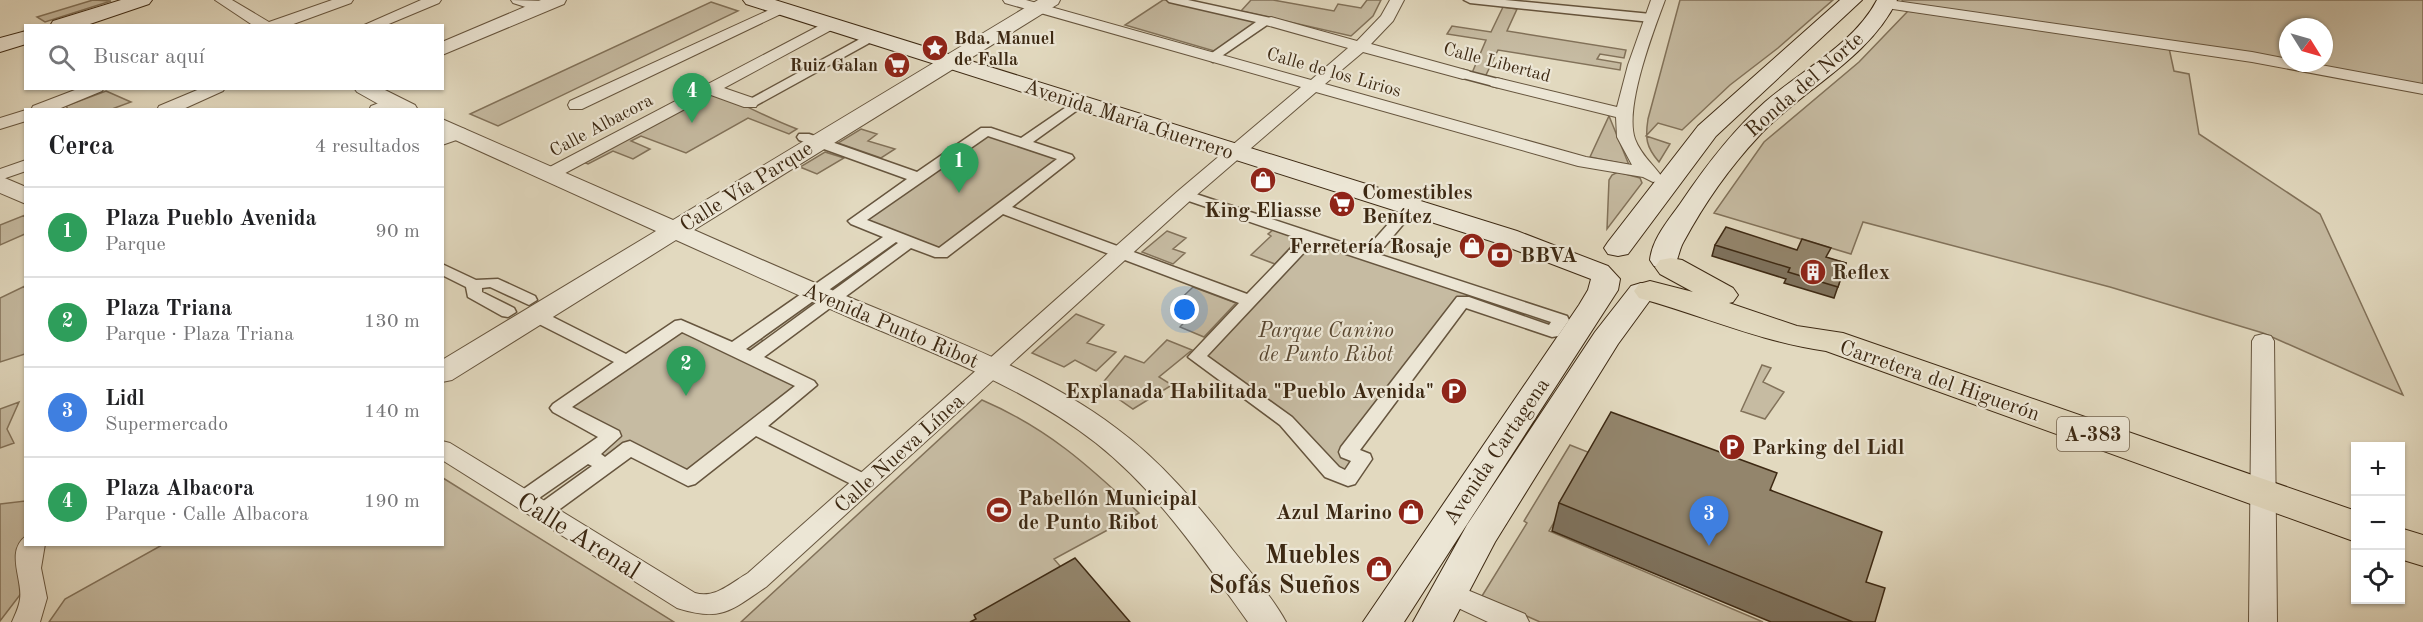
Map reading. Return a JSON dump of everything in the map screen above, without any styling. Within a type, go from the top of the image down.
[{"type":"main road","points":[[67,24],[142,0]]},
{"type":"main road","name":"Avenida María Guerrero","points":[[753,0],[1410,208],[1507,237],[1606,262]]},
{"type":"main road","name":"Ronda del Norte","points":[[1606,262],[1707,131],[1852,0]]},
{"type":"main road","name":"Ronda del Norte","points":[[1656,278],[1669,242],[1724,158],[1764,115],[1860,36],[1876,20],[1887,2]]},
{"type":"main road","points":[[0,45],[24,38]]},
{"type":"main road","points":[[1643,249],[1656,278],[1620,287],[1606,262],[1643,249]]},
{"type":"main road","name":"Avenida Cartagena","points":[[1383,622],[1594,306],[1603,290],[1606,262]]},
{"type":"main road","name":"Carretera del Higuerón","points":[[1656,278],[1690,301],[1793,336],[1831,341],[2351,526]]},
{"type":"main road","name":"Avenida Cartagena","points":[[1440,607],[1480,535],[1606,339],[1656,278]]},
{"type":"main road","points":[[2405,545],[2423,550]]},
{"type":"street","points":[[222,0],[262,24]]},
{"type":"street","points":[[278,24],[346,0]]},
{"type":"street","points":[[374,24],[434,0]]},
{"type":"street","points":[[518,0],[535,6],[551,2]]},
{"type":"street","points":[[1173,0],[1268,22]]},
{"type":"street","name":"Calle Nueva Línea","points":[[721,603],[757,580],[1185,195],[1383,26],[1397,0]]},
{"type":"street","points":[[1470,0],[1651,18]]},
{"type":"street","points":[[1658,0],[1624,114],[1627,140],[1649,173],[1659,183],[1659,196]]},
{"type":"street","points":[[444,48],[551,2]]},
{"type":"street","points":[[1887,2],[2252,57],[2423,89]]},
{"type":"street","name":"Calle de los Lirios","points":[[1031,3],[1313,87],[1584,162],[1649,173]]},
{"type":"street","name":"Calle Vía Parque","points":[[444,350],[524,309],[666,227],[942,61],[1031,3]]},
{"type":"street","points":[[576,105],[780,9]]},
{"type":"street","points":[[1213,58],[1268,22]]},
{"type":"street","name":"Calle Libertad","points":[[1268,22],[1624,114]]},
{"type":"street","name":"Calle Albacora","points":[[550,174],[830,25]]},
{"type":"street","points":[[710,89],[750,103],[869,38]]},
{"type":"street","points":[[44,108],[91,90]]},
{"type":"street","points":[[170,108],[212,90]]},
{"type":"street","points":[[367,90],[392,107]]},
{"type":"street","points":[[1030,145],[1085,105]]},
{"type":"street","points":[[0,124],[24,116]]},
{"type":"street","points":[[986,131],[1067,158],[941,254],[856,221],[919,178],[986,131]]},
{"type":"street","name":"Avenida Punto Ribot","points":[[448,133],[550,174],[823,296],[993,368],[1052,398],[1108,436],[1157,482],[1192,523],[1268,622]]},
{"type":"street","points":[[811,139],[919,178]]},
{"type":"street","points":[[0,175],[24,166]]},
{"type":"street","points":[[0,183],[24,197]]},
{"type":"street","points":[[1185,195],[1562,320],[1552,332],[1463,301],[1348,452],[1363,459],[1348,479],[1332,472],[1286,421],[1197,357],[1310,237]]},
{"type":"street","points":[[1000,208],[1250,301]]},
{"type":"street","points":[[1368,256],[1410,208]]},
{"type":"street","points":[[751,358],[823,296],[901,239]]},
{"type":"street","points":[[444,270],[474,285],[492,282],[524,309]]},
{"type":"street","points":[[474,285],[474,294],[524,309],[627,362]]},
{"type":"street","points":[[733,350],[823,296]]},
{"type":"street","name":"Calle Vía Parque","points":[[444,371],[524,309]]},
{"type":"street","points":[[681,326],[733,350],[808,385],[688,479],[559,408],[681,326]]},
{"type":"street","points":[[2263,341],[2263,622]]},
{"type":"street","points":[[754,427],[866,483]]},
{"type":"street","points":[[532,506],[587,455],[612,436]]},
{"type":"street","points":[[532,506],[606,466],[630,448]]},
{"type":"street","name":"Calle Arenal","points":[[444,450],[687,601],[704,606],[721,603]]},
{"type":"street","points":[[587,455],[606,466]]},
{"type":"street","points":[[26,622],[34,598],[28,568],[32,546]]},
{"type":"street","points":[[1440,607],[1515,622]]},
{"type":"green space","points":[[93,0],[111,1],[45,22],[37,17]]},
{"type":"green space","points":[[1163,0],[1173,0],[1265,21],[1221,53],[1125,25]]},
{"type":"green space","points":[[1251,0],[1273,0],[1334,11],[1338,4],[1361,8],[1367,0],[1381,0],[1373,16],[1351,36],[1241,11]]},
{"type":"green space","points":[[1680,0],[1833,0],[1778,48],[1730,85],[1682,130],[1658,123],[1647,135],[1648,119]]},
{"type":"green space","points":[[1902,0],[2423,0],[2423,86],[2333,69],[2333,18],[2279,18],[2279,60],[1903,3]]},
{"type":"green space","points":[[711,2],[738,11],[498,126],[470,114]]},
{"type":"green space","points":[[1503,7],[1517,9],[1507,31],[1626,50],[1624,58],[1600,54],[1597,59],[1621,63],[1620,70],[1498,50],[1485,77],[1472,73],[1486,40],[1447,34],[1452,26],[1491,32]]},
{"type":"green space","points":[[1908,11],[2169,48],[2174,71],[2189,74],[2199,134],[2320,214],[2403,395],[2263,333],[2110,287],[1863,222],[1851,254],[1714,213],[1764,142],[1859,62]]},
{"type":"green space","points":[[710,89],[797,129],[789,134],[748,118],[686,153],[641,136],[631,141],[650,149],[633,159],[613,151],[588,164],[583,162]]},
{"type":"green space","points":[[106,91],[131,102],[115,108],[67,108],[66,106]]},
{"type":"green space","points":[[1609,116],[1629,165],[1590,157]]},
{"type":"green space","points":[[861,129],[877,134],[868,141],[895,149],[881,158],[838,143]]},
{"type":"green space","points":[[986,131],[1067,158],[941,254],[856,221]]},
{"type":"green space","points":[[1647,136],[1670,144],[1659,162],[1651,152]]},
{"type":"green space","points":[[825,152],[844,158],[817,174],[800,167]]},
{"type":"green space","points":[[1618,172],[1640,178],[1642,183],[1607,229],[1609,180]]},
{"type":"green space","points":[[24,215],[24,234],[0,245],[0,225]]},
{"type":"green space","points":[[1273,230],[1299,238],[1275,264],[1251,255],[1271,236],[1268,234]]},
{"type":"green space","points":[[1167,231],[1186,238],[1173,249],[1185,253],[1173,264],[1142,252]]},
{"type":"green space","name":"Parque Canino de Punto Ribot","points":[[1310,237],[1561,320],[1552,332],[1463,301],[1349,452],[1363,459],[1348,479],[1286,421],[1197,357]]},
{"type":"green space","points":[[24,286],[24,354],[0,362],[0,298]]},
{"type":"green space","points":[[1193,287],[1236,303],[1204,337],[1180,327],[1190,316],[1171,308]]},
{"type":"green space","points":[[1076,314],[1104,325],[1087,343],[1116,352],[1096,371],[1075,360],[1064,367],[1032,353]]},
{"type":"green space","points":[[681,325],[733,350],[754,336],[770,344],[752,358],[808,385],[688,479],[630,448],[606,466],[587,455],[612,437],[559,408]]},
{"type":"green space","points":[[1167,340],[1192,350],[1159,377],[1172,385],[1133,409],[1100,386],[1125,356],[1144,363]]},
{"type":"green space","points":[[1762,365],[1771,368],[1763,382],[1784,392],[1765,419],[1741,411]]},
{"type":"green space","name":"Pabellón Municipal de Punto Ribot","points":[[982,400],[1047,435],[1102,479],[1139,513],[1054,559],[1066,573],[981,622],[741,622]]},
{"type":"green space","points":[[19,402],[7,429],[14,443],[0,448],[0,409]]},
{"type":"green space","points":[[1570,445],[1590,453],[1599,445],[1549,531],[1763,622],[1540,622],[1482,596],[1527,523],[1524,521]]},
{"type":"green space","points":[[444,479],[674,622],[49,622],[65,599],[160,546],[444,546]]},
{"type":"green space","points":[[24,501],[26,587],[0,621],[0,504]]},
{"type":"building","points":[[1726,227],[1797,250],[1802,239],[1831,248],[1826,257],[1846,263],[1838,287],[1788,272],[1790,268],[1715,245]]},
{"type":"building","points":[[1611,412],[1777,473],[1770,490],[1882,532],[1866,582],[1885,588],[1875,622],[1853,622],[1559,503]]},
{"type":"building","points":[[1075,558],[1130,622],[970,622],[976,619],[974,615]]},
{"type":"place","name":"Bda. Manuel de Falla","points":[[935,48]]},
{"type":"place","name":"Ruiz Galan","points":[[897,65]]},
{"type":"place","name":"Plaza Albacora","points":[[692,123]]},
{"type":"place","name":"King Eliasse","points":[[1263,180]]},
{"type":"place","name":"Plaza Pueblo Avenida","points":[[959,193]]},
{"type":"place","name":"Comestibles Benítez","points":[[1342,204]]},
{"type":"place","name":"Ferretería Rosaje","points":[[1472,246]]},
{"type":"place","name":"BBVA","points":[[1500,255]]},
{"type":"place","name":"Reflex","points":[[1813,272]]},
{"type":"place","name":"Explanada Habilitada \"Pueblo Avenida\"","points":[[1454,391]]},
{"type":"place","name":"Plaza Triana","points":[[686,396]]},
{"type":"place","name":"Parking del Lidl","points":[[1732,447]]},
{"type":"place","name":"Pabellón Municipal de Punto Ribot","points":[[999,510]]},
{"type":"place","name":"Azul Marino","points":[[1411,512]]},
{"type":"place","name":"Lidl","points":[[1709,546]]},
{"type":"place","name":"Muebles Sofás Sueños","points":[[1379,569]]}]
